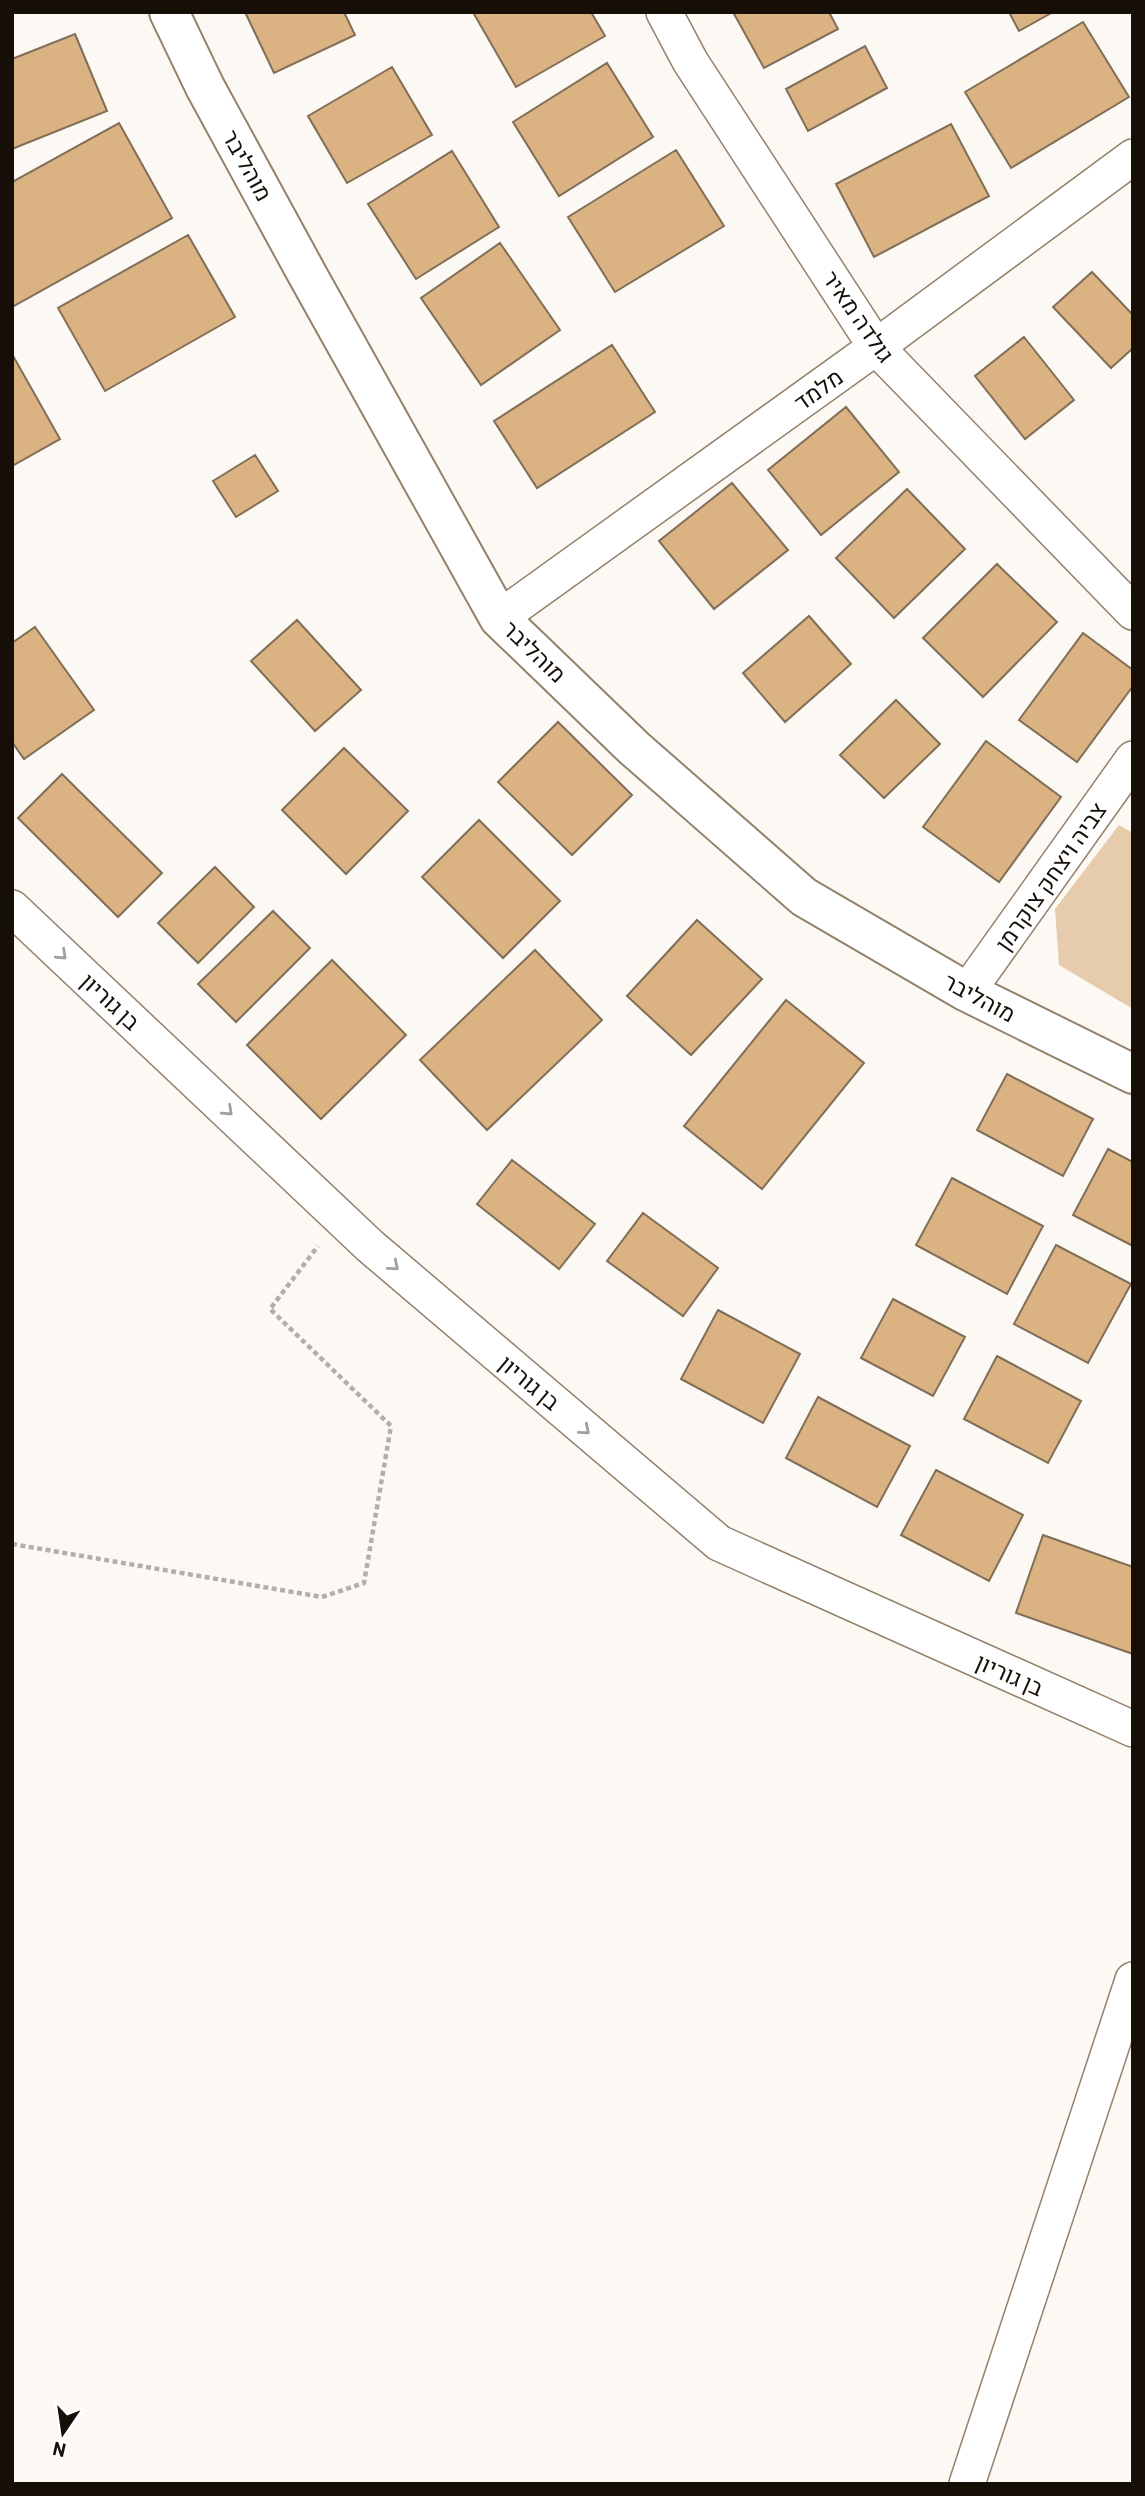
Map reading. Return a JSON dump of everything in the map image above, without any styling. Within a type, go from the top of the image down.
[{"type":"street","name":"מוהליבר","points":[[169,12],[205,87],[499,618],[635,748],[804,897],[967,992],[1133,1073]]},
{"type":"street","name":"גולדה מאיר","points":[[664,12],[690,61],[876,347],[1133,612]]},
{"type":"street","name":"מלמד","points":[[499,618],[876,347],[1133,157]]},
{"type":"street","name":"צביה ויצחק צוקרמן","points":[[967,992],[1133,759]]},
{"type":"street","name":"בן גוריון","points":[[12,908],[380,1255],[719,1544],[1133,1729]]},
{"type":"street","points":[[967,2484],[1133,1980]]},
{"type":"path","points":[[12,1544],[322,1597],[363,1583],[391,1426],[270,1309],[340,1217]]},
{"type":"shaded area","points":[[1119,825],[1133,833],[1133,1009],[1059,965],[1055,909]]},
{"type":"building","points":[[245,12],[344,12],[355,35],[274,73]]},
{"type":"building","points":[[591,12],[605,36],[516,87],[474,14]]},
{"type":"building","points":[[733,12],[829,12],[838,29],[764,68]]},
{"type":"building","points":[[1009,12],[1053,12],[1019,31]]},
{"type":"building","points":[[1083,22],[1129,97],[1011,168],[965,92]]},
{"type":"building","points":[[75,34],[107,111],[12,149],[12,59]]},
{"type":"building","points":[[865,46],[887,88],[808,131],[786,89]]},
{"type":"building","points":[[607,63],[653,137],[559,196],[513,122]]},
{"type":"building","points":[[392,67],[432,135],[347,183],[308,116]]},
{"type":"building","points":[[119,123],[172,218],[12,307],[12,182]]},
{"type":"building","points":[[951,124],[989,196],[874,257],[836,184]]},
{"type":"building","points":[[676,150],[724,226],[615,292],[568,217]]},
{"type":"building","points":[[452,151],[499,227],[416,279],[368,204]]},
{"type":"building","points":[[188,235],[235,317],[105,391],[58,308]]},
{"type":"building","points":[[500,243],[560,330],[481,385],[421,298]]},
{"type":"building","points":[[1092,272],[1133,315],[1133,348],[1111,368],[1053,307]]},
{"type":"building","points":[[1024,337],[1074,400],[1025,439],[975,376]]},
{"type":"building","points":[[612,345],[655,412],[537,488],[494,421]]},
{"type":"building","points":[[12,354],[60,439],[12,466]]},
{"type":"building","points":[[846,407],[899,472],[821,535],[768,470]]},
{"type":"building","points":[[255,455],[278,491],[236,517],[213,481]]},
{"type":"building","points":[[732,483],[788,550],[714,609],[659,541]]},
{"type":"building","points":[[907,489],[965,549],[894,618],[836,558]]},
{"type":"building","points":[[997,564],[1057,622],[983,697],[923,638]]},
{"type":"building","points":[[809,616],[851,664],[785,722],[743,673]]},
{"type":"building","points":[[297,620],[361,690],[315,731],[251,661]]},
{"type":"building","points":[[35,627],[94,710],[24,759],[12,742],[12,643]]},
{"type":"building","points":[[1083,633],[1133,670],[1133,686],[1077,762],[1019,720]]},
{"type":"building","points":[[896,700],[940,744],[884,798],[840,755]]},
{"type":"building","points":[[558,722],[632,795],[572,855],[498,782]]},
{"type":"building","points":[[986,741],[1061,797],[999,882],[923,827]]},
{"type":"building","points":[[344,748],[408,811],[346,874],[282,810]]},
{"type":"building","points":[[62,774],[162,873],[118,917],[18,818]]},
{"type":"building","points":[[479,820],[560,901],[503,958],[422,877]]},
{"type":"building","points":[[215,867],[254,907],[198,963],[158,923]]},
{"type":"building","points":[[273,911],[310,948],[236,1022],[198,984]]},
{"type":"building","points":[[697,920],[762,979],[691,1055],[627,996]]},
{"type":"building","points":[[535,950],[602,1020],[487,1130],[420,1060]]},
{"type":"building","points":[[332,960],[406,1035],[321,1119],[247,1045]]},
{"type":"building","points":[[786,1000],[864,1063],[762,1189],[684,1126]]},
{"type":"building","points":[[1007,1074],[1093,1119],[1063,1176],[977,1130]]},
{"type":"building","points":[[1108,1149],[1133,1162],[1133,1246],[1073,1215]]},
{"type":"building","points":[[512,1160],[595,1224],[559,1269],[477,1204]]},
{"type":"building","points":[[952,1178],[1043,1226],[1007,1294],[916,1245]]},
{"type":"building","points":[[643,1213],[718,1268],[683,1316],[607,1261]]},
{"type":"building","points":[[1056,1245],[1131,1284],[1088,1363],[1014,1324]]},
{"type":"building","points":[[893,1299],[965,1337],[933,1396],[861,1358]]},
{"type":"building","points":[[718,1310],[800,1354],[763,1423],[681,1379]]},
{"type":"building","points":[[997,1356],[1081,1401],[1048,1463],[964,1419]]},
{"type":"building","points":[[818,1397],[910,1446],[877,1507],[786,1458]]},
{"type":"building","points":[[936,1470],[1023,1515],[989,1581],[901,1535]]},
{"type":"building","points":[[1043,1535],[1133,1567],[1133,1654],[1016,1613]]}]
